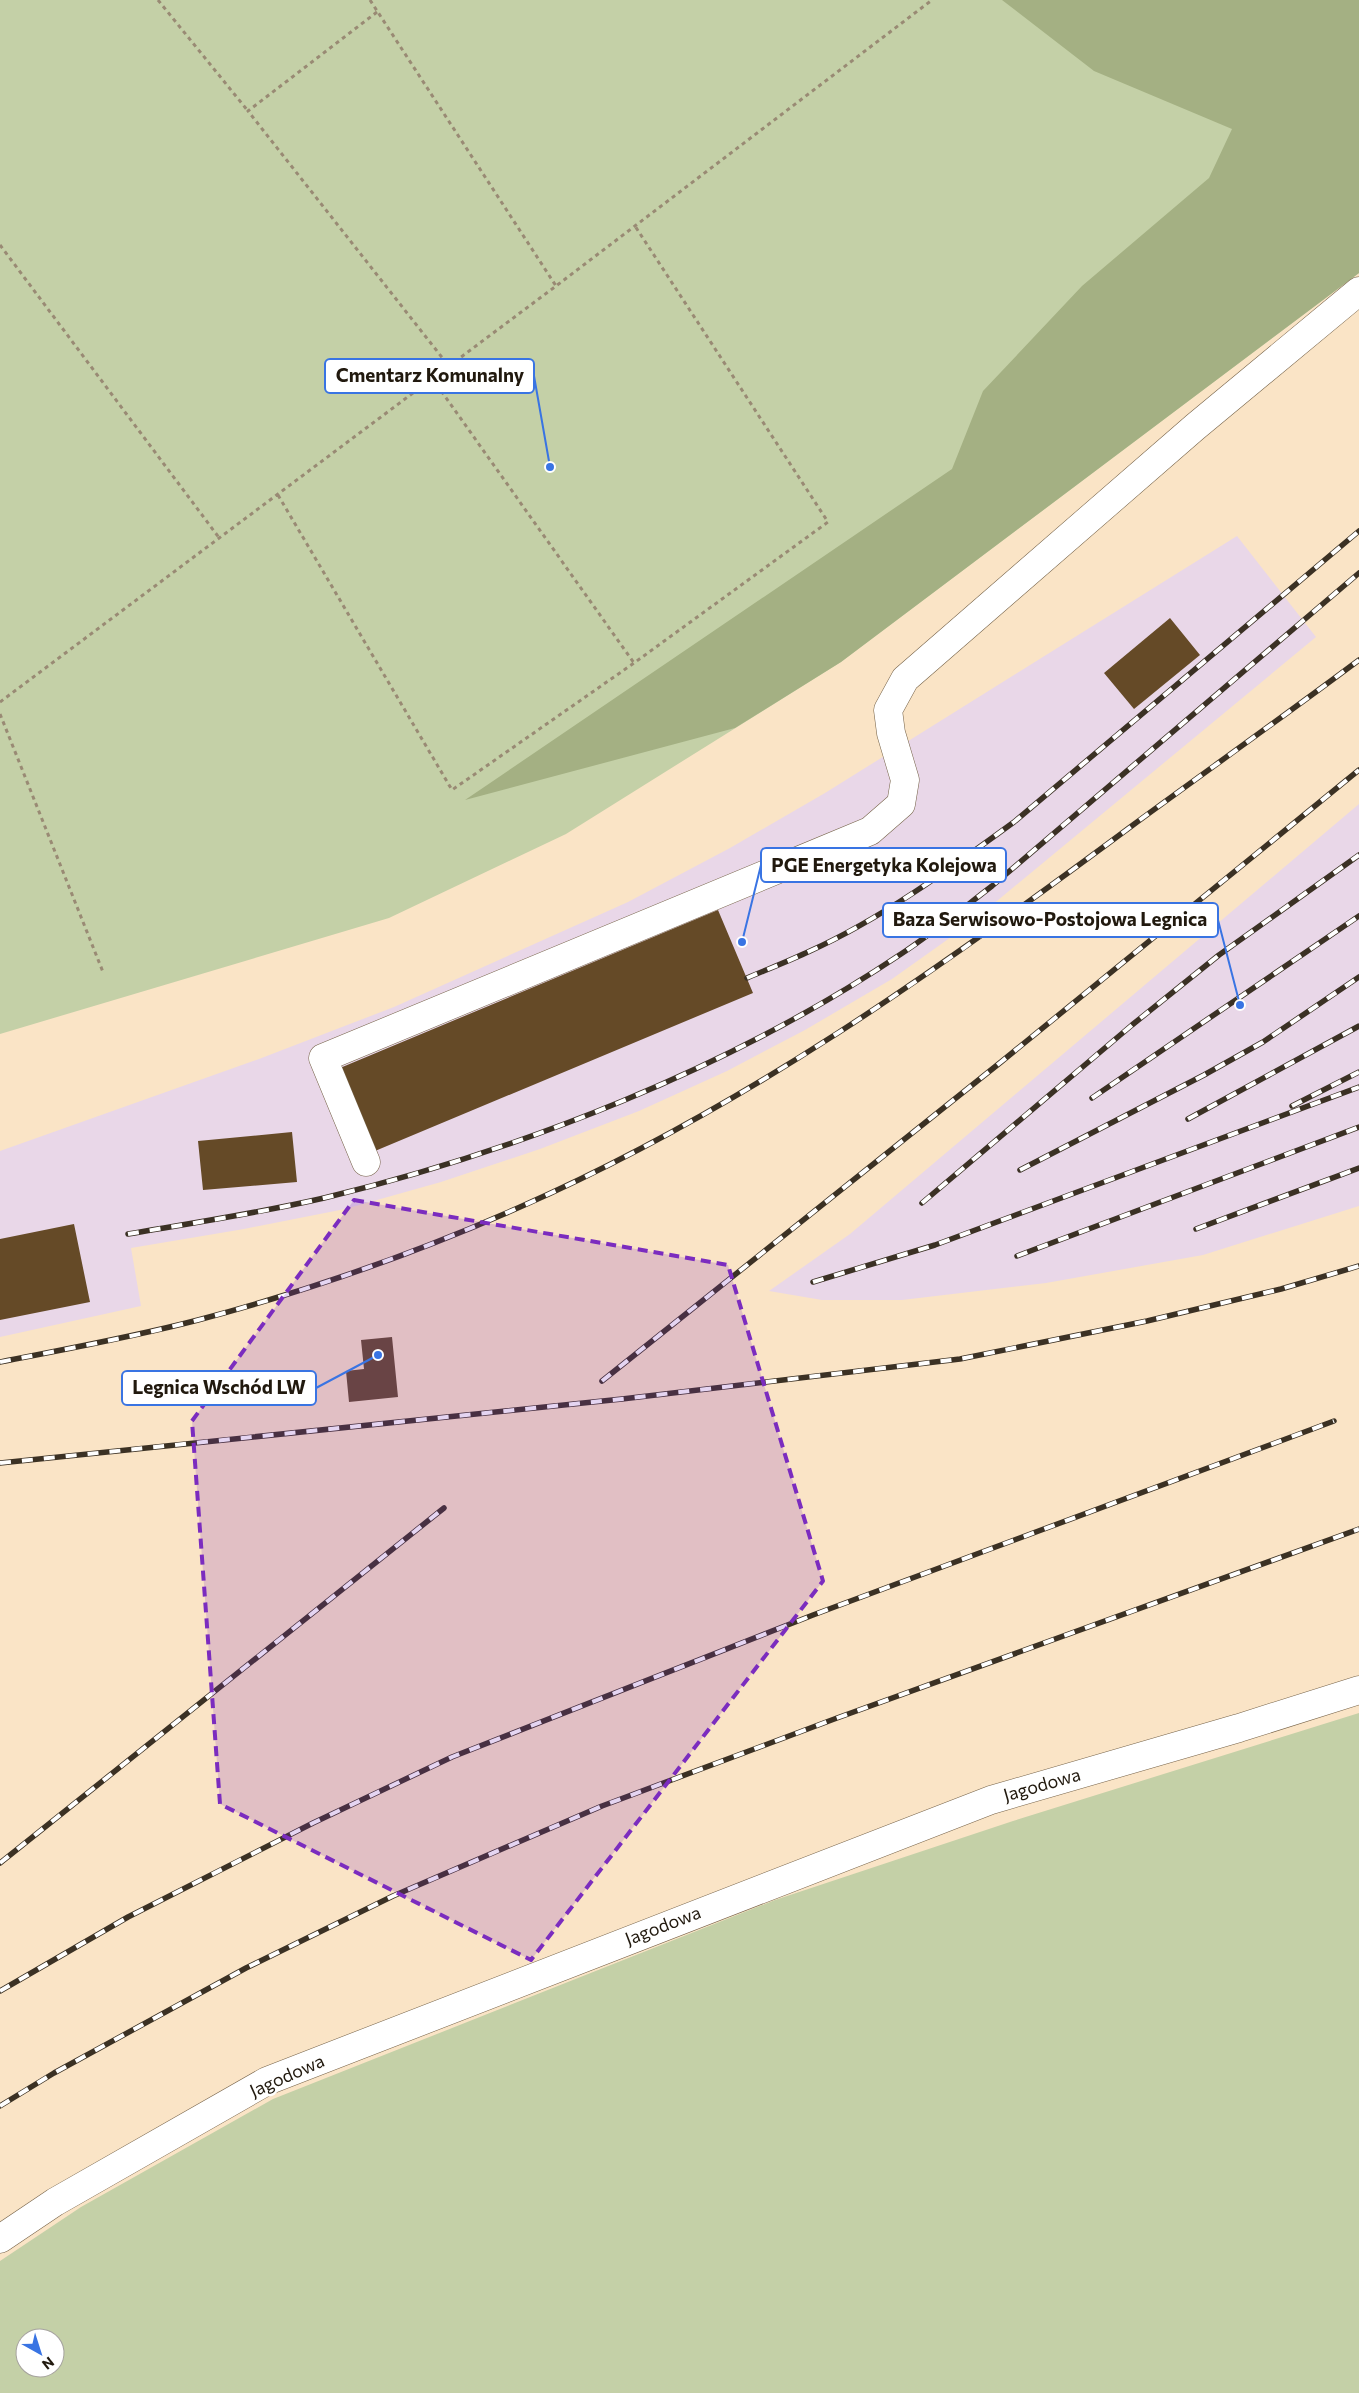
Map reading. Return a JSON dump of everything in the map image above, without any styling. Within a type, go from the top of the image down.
[{"type":"street","points":[[366,1162],[323,1058],[870,831],[901,804],[905,780],[891,733],[888,710],[905,679],[1187,434],[1359,291]]},
{"type":"street","name":"Jagodowa","points":[[0,2239],[56,2202],[267,2081],[991,1800],[1238,1728],[1359,1690]]},
{"type":"path","points":[[158,0],[448,365]]},
{"type":"path","points":[[370,0],[556,286]]},
{"type":"path","points":[[0,702],[556,286],[932,0]]},
{"type":"path","points":[[248,111],[377,12]]},
{"type":"path","points":[[278,495],[452,790],[634,663],[828,522],[635,226]]},
{"type":"path","points":[[0,245],[220,539]]},
{"type":"path","points":[[432,378],[634,663]]},
{"type":"path","points":[[0,714],[103,972]]},
{"type":"highlighted area","points":[[354,1200],[728,1265],[823,1581],[531,1960],[220,1804],[192,1421]]},
{"type":"shaded area","points":[[1237,536],[1316,637],[968,925],[892,979],[805,1030],[727,1071],[639,1111],[540,1149],[441,1182],[345,1209],[244,1229],[131,1248],[141,1306],[0,1337],[0,1151],[259,1059],[394,1007],[628,902],[730,848],[825,793]]},
{"type":"shaded area","points":[[1359,804],[1359,1206],[1203,1255],[1046,1283],[902,1300],[822,1300],[769,1291],[850,1234]]},
{"type":"green space","points":[[0,0],[1359,0],[1359,273],[841,662],[566,834],[389,918],[0,1034]]},
{"type":"green space","points":[[1002,0],[1359,0],[1359,273],[841,662],[735,728],[465,800],[952,469],[983,391],[1082,286],[1209,178],[1232,129],[1094,71]]},
{"type":"green space","points":[[1359,1713],[1359,2393],[0,2393],[0,2261],[81,2207],[273,2099],[775,1900],[1013,1821]]},
{"type":"building","points":[[1170,618],[1200,655],[1134,709],[1104,673]]},
{"type":"building","points":[[718,910],[753,993],[375,1151],[340,1068]]},
{"type":"building","points":[[292,1132],[297,1182],[203,1190],[198,1141]]},
{"type":"building","points":[[74,1224],[90,1302],[0,1320],[0,1239]]},
{"type":"building","points":[[392,1337],[398,1397],[349,1402],[346,1371],[364,1369],[361,1340]]},
{"type":"railway","points":[[747,978],[810,951],[863,924],[915,892],[1014,822],[1359,531]]},
{"type":"railway","points":[[128,1234],[251,1213],[324,1198],[474,1156],[549,1130],[623,1101],[696,1069],[767,1033],[836,995],[901,954],[992,886],[1359,573]]},
{"type":"railway","points":[[0,1362],[174,1326],[239,1309],[321,1284],[481,1224],[603,1168],[683,1126],[761,1081],[912,983],[1060,879],[1359,660]]},
{"type":"railway","points":[[602,1381],[1001,1062],[1359,770]]},
{"type":"railway","points":[[922,1203],[1132,1025],[1219,955],[1359,855]]},
{"type":"railway","points":[[1092,1098],[1359,916]]},
{"type":"railway","points":[[1020,1170],[1204,1075],[1263,1042],[1359,977]]},
{"type":"railway","points":[[1188,1119],[1359,1026]]},
{"type":"railway","points":[[1292,1106],[1359,1072]]},
{"type":"railway","points":[[813,1282],[935,1245],[1359,1087]]},
{"type":"railway","points":[[1017,1256],[1359,1127]]},
{"type":"railway","points":[[1196,1229],[1359,1168]]},
{"type":"railway","points":[[0,1463],[622,1399],[960,1359],[1147,1321],[1281,1289],[1359,1266]]},
{"type":"railway","points":[[0,1991],[128,1917],[313,1823],[452,1757],[813,1615],[1334,1421]]},
{"type":"railway","points":[[0,1863],[444,1508]]},
{"type":"railway","points":[[0,2106],[54,2073],[246,1968],[393,1896],[602,1806],[837,1718],[1359,1529]]},
{"type":"place","name":"Cmentarz Komunalny","points":[[550,467]]},
{"type":"place","name":"PGE Energetyka Kolejowa","points":[[742,942]]},
{"type":"place","name":"Baza Serwisowo-Postojowa Legnica","points":[[1240,1005]]},
{"type":"place","name":"Legnica Wschód LW","points":[[378,1355]]}]
